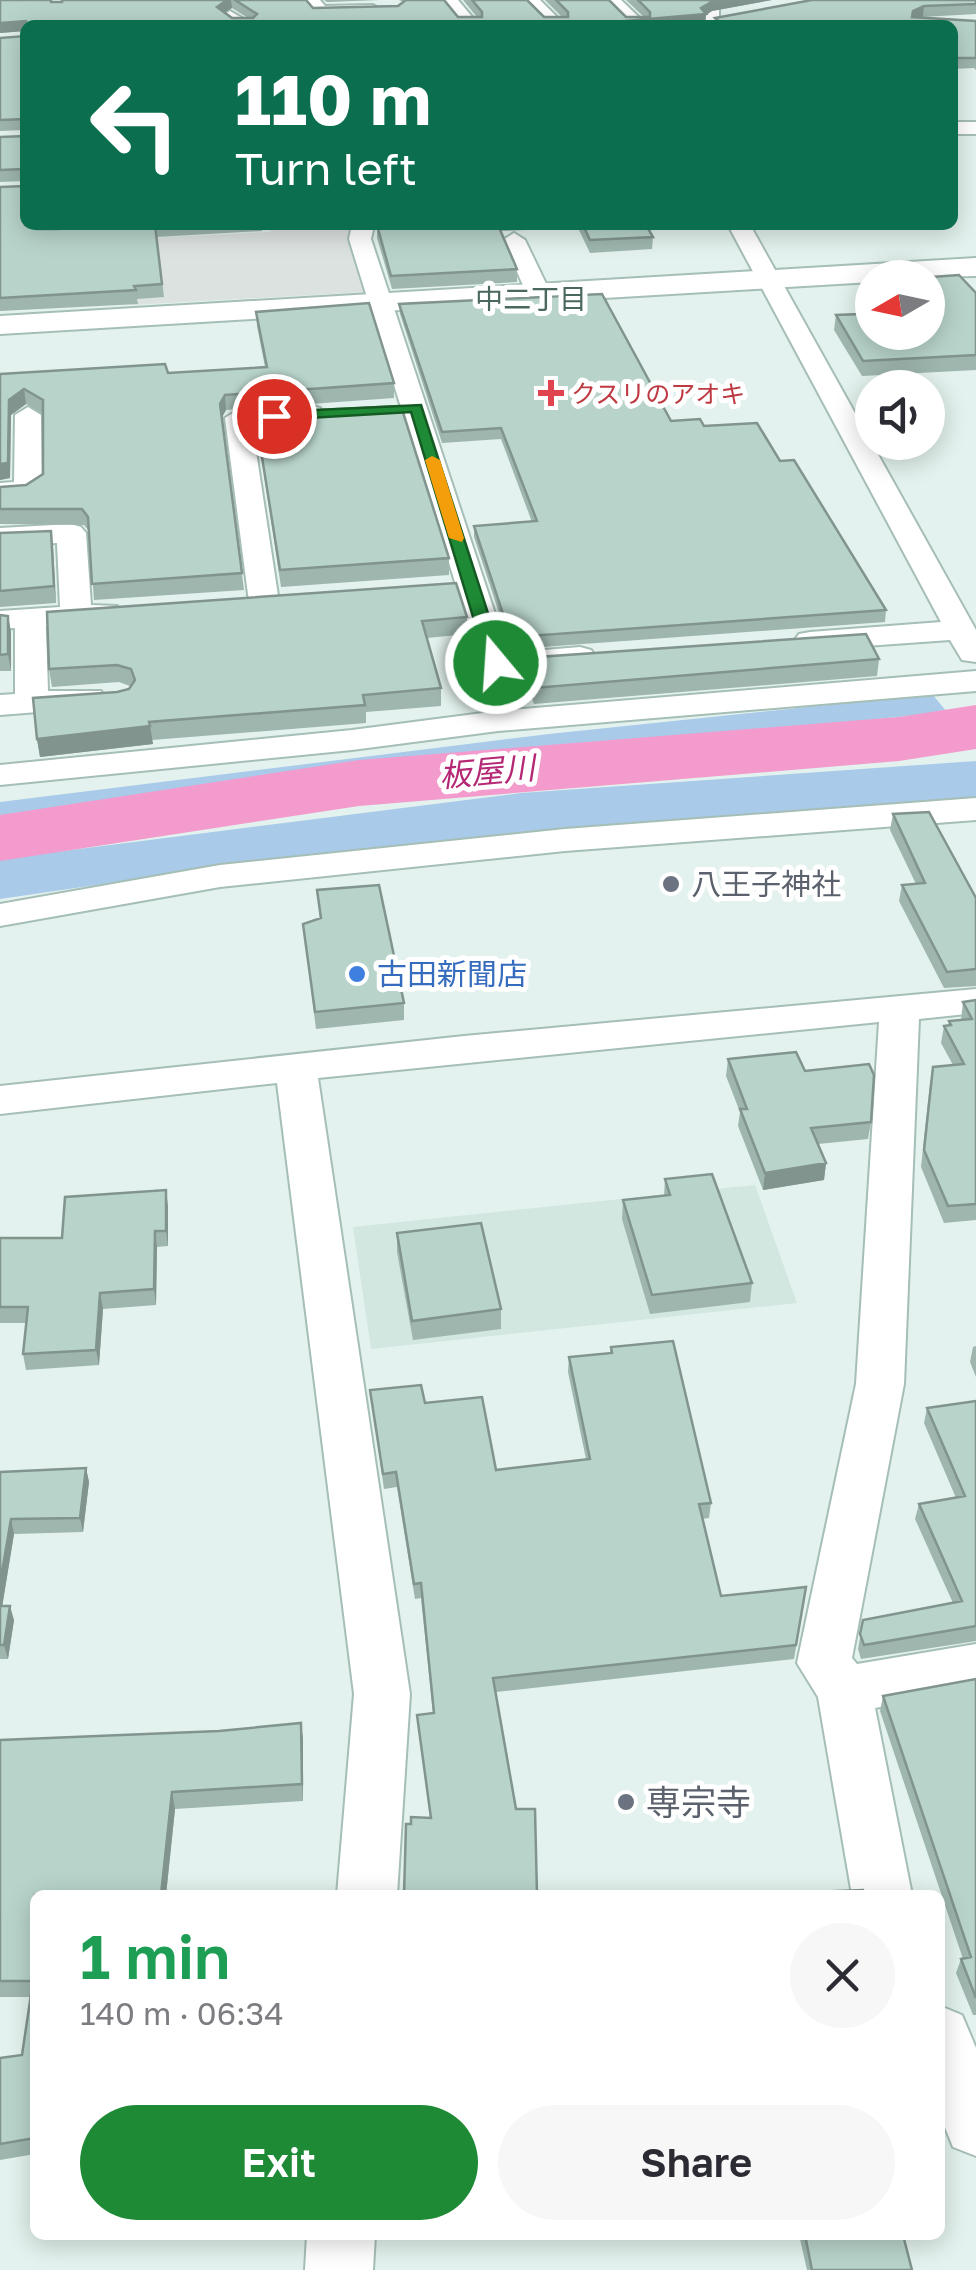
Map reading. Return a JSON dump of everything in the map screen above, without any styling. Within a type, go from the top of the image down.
[{"type":"street","points":[[311,0],[320,11],[398,8]]},
{"type":"street","points":[[449,0],[466,20]]},
{"type":"street","points":[[530,0],[551,20]]},
{"type":"street","points":[[612,0],[633,20]]},
{"type":"street","points":[[361,230],[360,239],[516,719]]},
{"type":"street","points":[[742,230],[976,658]]},
{"type":"street","points":[[514,240],[538,292]]},
{"type":"street","points":[[0,325],[976,266]]},
{"type":"street","points":[[377,410],[416,408]]},
{"type":"street","points":[[264,602],[238,418],[337,412]]},
{"type":"street","points":[[0,491],[28,488],[28,415]]},
{"type":"street","points":[[0,537],[71,532],[76,616]]},
{"type":"street","points":[[433,589],[470,586]]},
{"type":"street","points":[[226,605],[302,600]]},
{"type":"street","points":[[118,696],[16,704],[15,620],[132,612]]},
{"type":"street","points":[[772,644],[950,631]]},
{"type":"street","points":[[496,663],[614,655]]},
{"type":"street","points":[[0,775],[516,719],[976,682]]},
{"type":"street","points":[[0,915],[248,873],[565,840],[976,809]]},
{"type":"street","points":[[0,1100],[900,1006],[976,1002]]},
{"type":"street","points":[[881,1890],[844,1690],[824,1663],[880,1384],[900,1006]]},
{"type":"street","points":[[296,1067],[382,1694],[367,1890]]},
{"type":"street","points":[[844,1690],[976,1667]]},
{"type":"street","points":[[945,2050],[976,2124]]},
{"type":"street","points":[[339,2270],[342,2240]]},
{"type":"shaded area","points":[[356,230],[367,292],[131,305],[127,239]]},
{"type":"shaded area","points":[[932,694],[947,712],[362,771],[0,822],[0,802],[549,734]]},
{"type":"shaded area","points":[[976,761],[976,803],[213,868],[0,899],[0,859],[521,793]]},
{"type":"shaded area","points":[[755,1185],[797,1303],[371,1349],[353,1227]]},
{"type":"building","points":[[0,0],[227,0],[217,7],[232,18],[253,18],[257,14],[235,0],[306,0],[313,8],[398,6],[406,0],[444,0],[458,17],[482,17],[472,0],[527,0],[544,17],[568,17],[556,0],[609,0],[626,17],[650,17],[638,0],[718,0],[701,8],[706,14],[637,20],[0,23]]},
{"type":"building","points":[[812,0],[976,0],[976,4],[924,6],[913,11],[912,17],[976,21],[976,58],[958,58],[958,20],[715,18]]},
{"type":"building","points":[[20,36],[20,119],[0,120],[0,38]]},
{"type":"building","points":[[20,136],[20,169],[0,170],[0,137]]},
{"type":"building","points":[[20,186],[20,230],[156,230],[162,284],[134,286],[136,290],[0,298],[0,187]]},
{"type":"building","points":[[378,230],[500,230],[517,269],[391,276]]},
{"type":"building","points":[[585,230],[649,230],[653,237],[590,240]]},
{"type":"building","points":[[959,275],[976,293],[976,355],[863,361],[857,350],[945,350],[945,276]]},
{"type":"building","points":[[602,294],[671,421],[700,419],[704,426],[757,423],[780,461],[794,460],[886,610],[515,637],[509,619],[505,620],[474,526],[537,521],[501,428],[442,432],[399,304]]},
{"type":"building","points":[[369,303],[394,383],[225,395],[220,404],[242,573],[92,584],[88,517],[82,509],[0,509],[0,487],[26,485],[43,474],[43,400],[24,389],[9,400],[8,463],[0,464],[0,374],[165,364],[168,373],[267,367],[256,312]]},
{"type":"building","points":[[855,314],[855,347],[836,315]]},
{"type":"building","points":[[401,406],[449,558],[280,570],[255,413]]},
{"type":"building","points":[[51,531],[54,586],[0,591],[0,533]]},
{"type":"building","points":[[456,583],[467,617],[422,621],[441,688],[363,695],[365,705],[149,722],[150,726],[37,739],[33,698],[117,692],[129,689],[135,680],[131,669],[117,665],[49,669],[47,612]]},
{"type":"building","points":[[0,615],[8,616],[8,654],[0,655]]},
{"type":"building","points":[[866,634],[879,659],[534,688],[524,658]]},
{"type":"building","points":[[929,812],[976,898],[976,969],[947,972],[902,885],[925,883],[893,814]]},
{"type":"building","name":"古田新聞店","points":[[379,885],[404,1003],[315,1012],[303,924],[321,918],[317,890]]},
{"type":"building","points":[[976,1000],[976,1204],[948,1206],[924,1150],[933,1067],[964,1064],[944,1026],[951,1025],[949,1021],[972,1019],[963,1002]]},
{"type":"building","points":[[796,1052],[805,1071],[869,1064],[874,1075],[871,1122],[811,1128],[826,1163],[765,1173],[740,1109],[747,1109],[728,1059]]},
{"type":"building","points":[[712,1174],[752,1283],[652,1295],[623,1200],[670,1195],[665,1179]]},
{"type":"building","points":[[166,1190],[166,1231],[155,1231],[154,1289],[100,1293],[96,1350],[23,1354],[28,1307],[0,1307],[0,1238],[62,1238],[65,1197]]},
{"type":"building","points":[[481,1223],[501,1309],[412,1321],[397,1233]]},
{"type":"building","points":[[673,1341],[711,1503],[699,1504],[721,1596],[806,1587],[796,1645],[493,1678],[516,1809],[535,1809],[537,1890],[404,1890],[406,1824],[411,1824],[411,1817],[431,1818],[417,1715],[434,1713],[421,1583],[414,1584],[396,1472],[383,1474],[370,1390],[421,1385],[425,1403],[482,1397],[496,1470],[590,1459],[569,1357],[612,1353],[611,1347]]},
{"type":"building","points":[[976,1401],[976,1626],[864,1645],[860,1634],[863,1620],[962,1601],[919,1504],[965,1496],[927,1408]]},
{"type":"building","points":[[86,1468],[80,1518],[11,1519],[0,1584],[0,1472]]},
{"type":"building","points":[[0,1606],[10,1606],[4,1645],[0,1645]]},
{"type":"building","points":[[976,1679],[976,1998],[961,1959],[971,1957],[883,1696]]},
{"type":"building","points":[[301,1723],[302,1784],[172,1792],[162,1890],[30,1890],[30,1981],[0,1981],[0,1740],[219,1731]]},
{"type":"building","points":[[30,2001],[30,2139],[0,2144],[0,2058],[22,2055]]},
{"type":"building","points":[[806,2240],[904,2240],[912,2270],[812,2270]]},
{"type":"waterway","name":"板屋川","points":[[0,838],[359,783],[899,739],[976,727]]},
{"type":"slow traffic","points":[[432,460],[456,538]]},
{"type":"place","name":"クスリのアオキ","points":[[551,393]]},
{"type":"place","name":"八王子神社","points":[[671,884]]},
{"type":"place","name":"古田新聞店","points":[[357,974]]},
{"type":"place","name":"専宗寺","points":[[626,1802]]},
{"type":"district","name":"中二丁目","points":[[531,298]]},
{"type":"route","points":[[274,416],[416,408],[496,663]]}]
